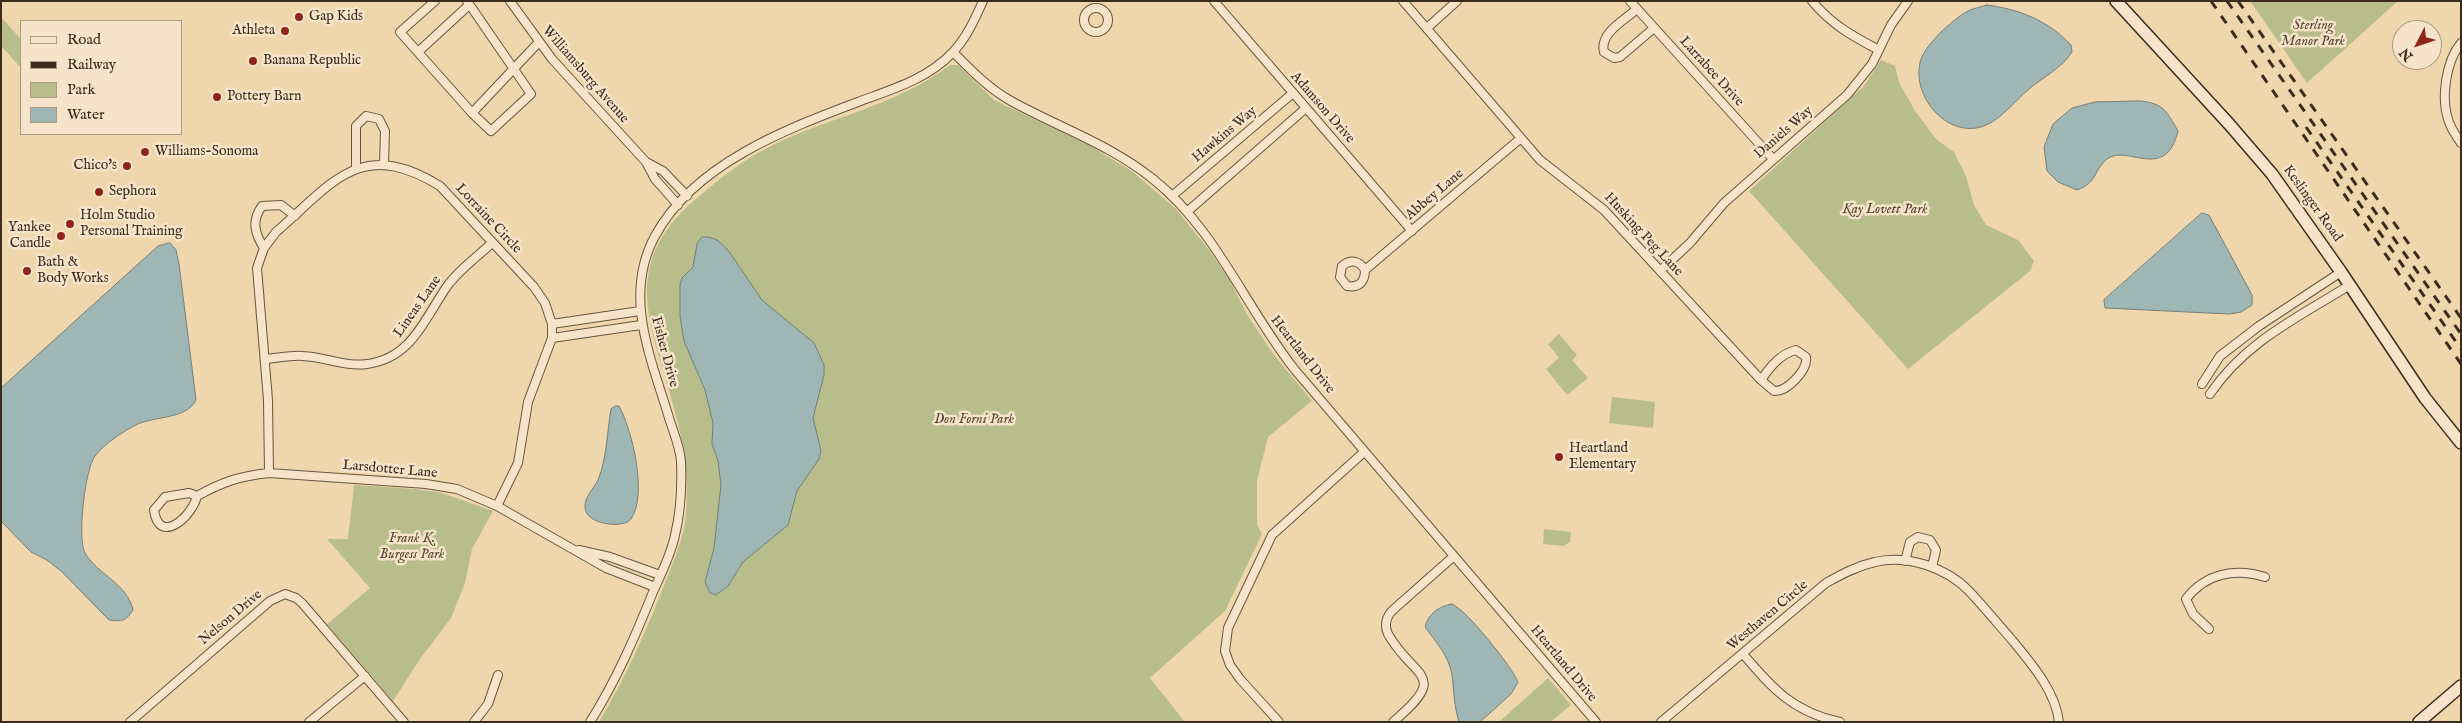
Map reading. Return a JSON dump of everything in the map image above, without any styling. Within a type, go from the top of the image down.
[{"type":"main road","name":"Keslinger Road","points":[[2116,1],[2230,125],[2272,174],[2350,285],[2425,398],[2461,443]]},
{"type":"main road","points":[[2419,722],[2461,686]]},
{"type":"street","points":[[418,52],[468,3],[515,68],[531,94],[491,131],[472,113],[400,32],[435,1]]},
{"type":"street","name":"Williamsburg Avenue","points":[[510,1],[538,43],[646,162],[654,179],[678,205]]},
{"type":"street","name":"Fisher Drive","points":[[590,722],[619,672],[660,575],[675,536],[682,491],[681,458],[641,325],[640,286],[645,258],[660,228],[687,196],[728,163],[765,140],[806,122],[902,86],[930,71],[953,52],[967,33],[983,1]]},
{"type":"street","name":"Adamson Drive","points":[[1214,1],[1412,231]]},
{"type":"street","name":"Husking Peg Lane","points":[[1403,1],[1547,166],[1599,205],[1761,380],[1774,391],[1782,389],[1804,368],[1807,363],[1806,357],[1796,350],[1789,352],[1778,360],[1761,380]]},
{"type":"street","points":[[1427,28],[1457,1]]},
{"type":"street","name":"Larrabee Drive","points":[[1630,1],[1773,159]]},
{"type":"street","points":[[1812,1],[1826,18],[1842,31],[1879,50]]},
{"type":"street","name":"Daniels Way","points":[[1660,271],[1690,243],[1724,203],[1847,95],[1864,75],[1900,10],[1908,1]]},
{"type":"street","points":[[1638,10],[1607,34],[1603,45],[1604,52],[1614,58],[1620,57],[1654,28]]},
{"type":"street","points":[[472,113],[538,43]]},
{"type":"street","points":[[2461,43],[2456,49],[2445,90],[2448,119],[2461,144]]},
{"type":"street","name":"Heartland Drive","points":[[953,52],[996,91],[1026,109],[1109,148],[1147,175],[1188,211],[1220,253],[1255,314],[1282,354],[1596,722]]},
{"type":"street","name":"Hawkins Way","points":[[1172,196],[1293,93]]},
{"type":"street","points":[[1188,211],[1306,108]]},
{"type":"street","points":[[356,169],[356,126],[366,116],[379,119],[386,131],[384,164]]},
{"type":"street","name":"Abbey Lane","points":[[1365,270],[1521,138]]},
{"type":"street","name":"Williamsburg Avenue","points":[[646,162],[663,171],[687,196]]},
{"type":"street","name":"Lorraine Circle","points":[[269,474],[265,359],[257,280],[258,268],[264,248],[276,232],[344,173],[374,164],[384,164],[431,180],[440,186],[541,296],[552,324],[552,338],[528,402],[518,463],[497,506]]},
{"type":"street","points":[[264,248],[255,231],[255,218],[262,206],[281,205],[295,216]]},
{"type":"street","name":"Lineas Lane","points":[[265,359],[304,356],[352,364],[366,364],[391,358],[408,346],[420,331],[456,275],[492,242]]},
{"type":"street","points":[[2202,384],[2220,356],[2259,326],[2341,272]]},
{"type":"street","points":[[2210,394],[2223,375],[2255,344],[2350,285]]},
{"type":"street","points":[[552,324],[640,311]]},
{"type":"street","points":[[552,338],[641,325]]},
{"type":"street","points":[[1279,722],[1240,679],[1230,665],[1226,651],[1228,628],[1272,535],[1364,452]]},
{"type":"street","name":"Larsdotter Lane","points":[[197,496],[195,505],[184,520],[171,527],[158,522],[154,510],[165,497],[189,493],[197,496],[229,480],[269,474],[426,484],[457,489],[497,506],[606,568],[655,587]]},
{"type":"street","points":[[1905,561],[1910,542],[1918,537],[1930,540],[1936,550],[1932,567]]},
{"type":"street","name":"Larsdotter Lane","points":[[571,548],[610,557],[660,575]]},
{"type":"street","points":[[1393,722],[1416,702],[1423,692],[1424,686],[1418,670],[1391,639],[1386,629],[1386,622],[1394,609],[1454,556]]},
{"type":"street","name":"Westhaven Circle","points":[[1661,722],[1826,583],[1850,570],[1877,561],[1905,561],[1932,567],[1947,574],[1968,590],[2021,651],[2052,696],[2059,722]]},
{"type":"street","points":[[2209,629],[2193,614],[2186,599],[2194,588],[2230,571],[2248,572],[2265,577]]},
{"type":"street","name":"Nelson Drive","points":[[130,722],[270,600],[285,594],[296,598],[302,603],[404,722]]},
{"type":"street","points":[[1743,654],[1771,687],[1796,707],[1823,718],[1840,722]]},
{"type":"street","points":[[474,722],[488,704],[498,675]]},
{"type":"street","points":[[309,722],[365,676]]},
{"type":"green space","name":"Sterling Manor Park","points":[[2250,1],[2398,1],[2307,83]]},
{"type":"green space","points":[[1,17],[20,38],[20,67],[1,46]]},
{"type":"green space","name":"Kay Lovett Park","points":[[1881,60],[1895,66],[1899,82],[1915,111],[1937,140],[1954,152],[1966,176],[1974,205],[1986,225],[2018,240],[2034,261],[2030,271],[1908,369],[1749,191],[1864,86]]},
{"type":"green space","name":"Don Forni Park","points":[[950,65],[958,65],[994,100],[1089,145],[1133,172],[1176,209],[1228,277],[1248,316],[1274,355],[1312,401],[1268,437],[1257,481],[1257,525],[1262,534],[1225,611],[1150,678],[1185,722],[599,722],[627,671],[643,636],[675,558],[685,522],[687,486],[681,434],[658,354],[648,303],[648,279],[654,254],[667,230],[688,206],[736,167],[767,148],[790,137],[906,92]]},
{"type":"green space","points":[[1559,334],[1577,355],[1572,360],[1588,378],[1567,395],[1546,369],[1559,358],[1548,344]]},
{"type":"green space","points":[[1612,397],[1655,402],[1653,428],[1609,423]]},
{"type":"green space","name":"Frank K. Burgess Park","points":[[354,485],[415,489],[442,493],[493,511],[472,549],[465,583],[451,618],[420,659],[393,701],[327,624],[370,588],[327,539],[348,539]]},
{"type":"green space","points":[[1544,529],[1571,532],[1570,542],[1564,546],[1543,544]]},
{"type":"green space","points":[[1548,678],[1571,705],[1550,722],[1499,722]]},
{"type":"water","points":[[1987,5],[2022,13],[2043,23],[2071,45],[2072,52],[2058,68],[2029,89],[1994,121],[1981,127],[1968,128],[1956,126],[1944,120],[1934,111],[1927,100],[1921,88],[1919,76],[1920,63],[1927,49],[1947,26],[1968,11]]},
{"type":"water","points":[[2140,101],[2160,106],[2178,131],[2172,147],[2164,155],[2155,159],[2124,155],[2114,156],[2106,160],[2088,184],[2077,190],[2058,182],[2047,171],[2044,147],[2053,124],[2072,108],[2095,102]]},
{"type":"water","points":[[2202,213],[2209,215],[2252,295],[2252,305],[2241,312],[2229,314],[2105,308],[2104,300]]},
{"type":"water","points":[[702,237],[717,240],[728,250],[762,300],[814,343],[824,365],[824,375],[813,418],[821,451],[819,459],[797,491],[788,525],[743,562],[728,586],[716,595],[710,593],[705,582],[714,548],[721,485],[718,461],[712,444],[713,423],[705,390],[684,341],[680,317],[680,285],[682,278],[693,267],[697,244]]},
{"type":"water","points":[[170,243],[176,250],[179,264],[196,400],[186,411],[145,421],[127,430],[104,447],[91,463],[83,504],[82,534],[85,553],[125,593],[133,610],[123,620],[109,620],[61,571],[47,560],[31,552],[1,521],[1,388],[158,246]]},
{"type":"water","points":[[619,406],[624,417],[633,446],[638,479],[638,494],[636,508],[631,519],[621,524],[605,524],[591,518],[587,513],[585,504],[601,472],[611,409]]},
{"type":"water","points":[[1452,604],[1459,608],[1488,639],[1518,682],[1511,694],[1480,722],[1459,722],[1452,675],[1448,662],[1442,650],[1425,627],[1426,622],[1435,611]]},
{"type":"railway","points":[[2211,1],[2461,364]]},
{"type":"railway","points":[[2227,1],[2461,334]]},
{"type":"railway","points":[[2238,1],[2461,318]]},
{"type":"railway","points":[[2306,127],[2461,349]]},
{"type":"place","name":"Gap Kids","points":[[299,17]]},
{"type":"place","name":"Athleta","points":[[285,31]]},
{"type":"place","name":"Banana Republic","points":[[253,61]]},
{"type":"place","name":"Pottery Barn","points":[[217,97]]},
{"type":"place","name":"Williams-Sonoma","points":[[145,152]]},
{"type":"place","name":"Chico's","points":[[127,166]]},
{"type":"place","name":"Sephora","points":[[99,192]]},
{"type":"place","name":"Holm Studio Personal Training","points":[[70,224]]},
{"type":"place","name":"Yankee Candle","points":[[61,236]]},
{"type":"place","name":"Bath & Body Works","points":[[27,271]]},
{"type":"place","name":"Heartland Elementary","points":[[1559,457]]}]
